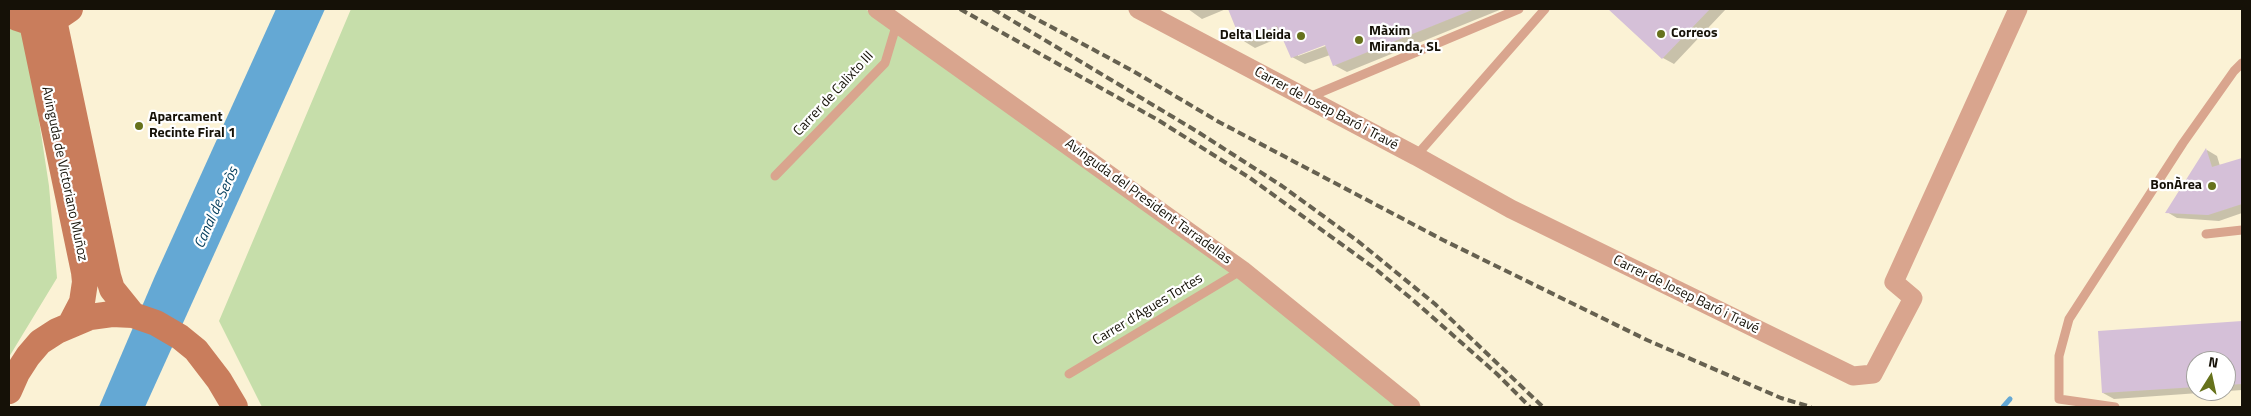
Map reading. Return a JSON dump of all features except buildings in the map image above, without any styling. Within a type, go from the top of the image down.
[{"type":"main road","points":[[9,11],[17,18],[52,17]]},
{"type":"main road","name":"Avinguda de Victoriano Muñoz","points":[[52,17],[108,276],[116,294],[133,315]]},
{"type":"main road","name":"Avinguda de Victoriano Muñoz","points":[[52,17],[84,272],[82,302],[70,324]]},
{"type":"main road","points":[[9,391],[17,373],[40,342],[70,324],[90,317],[112,314],[133,315],[156,323],[180,337],[196,350],[219,380],[235,407]]},
{"type":"street","name":"Avinguda del President Tarradellas","points":[[877,9],[1242,270],[1412,407]]},
{"type":"street","name":"Carrer de Josep Baró i Travé","points":[[1138,9],[1416,156],[1511,209],[1853,376],[1873,374],[1913,298],[1894,282],[2018,9]]},
{"type":"lane","points":[[1306,98],[1519,9]]},
{"type":"lane","points":[[1416,156],[1545,9]]},
{"type":"lane","name":"Carrer de Calixto III","points":[[775,176],[885,63],[897,22]]},
{"type":"lane","points":[[2115,407],[2059,399],[2059,356],[2069,318],[2183,143],[2234,71],[2242,63]]},
{"type":"lane","points":[[2206,234],[2242,230]]},
{"type":"lane","name":"Carrer d'Agues Tortes","points":[[1069,374],[1242,270]]},
{"type":"green space","points":[[9,9],[22,9],[49,186],[57,278],[9,357]]},
{"type":"green space","points":[[351,9],[865,9],[933,53],[1245,279],[1397,407],[262,407],[219,321]]},
{"type":"water","name":"Canal de Seròs","points":[[276,9],[325,9],[145,407],[99,407],[155,276]]},
{"type":"waterway","points":[[2003,407],[2010,399]]},
{"type":"railway","points":[[960,9],[1158,120],[1250,178],[1373,267],[1497,374],[1530,407]]},
{"type":"railway","points":[[993,9],[1198,132],[1282,186],[1359,242],[1435,304],[1543,407]]},
{"type":"railway","points":[[1018,9],[1133,71],[1219,122],[1443,240],[1647,340],[1781,398],[1811,407]]},
{"type":"place","name":"Correos","points":[[1661,34]]},
{"type":"place","name":"Delta Lleida","points":[[1301,36]]},
{"type":"place","name":"Màxim Miranda, SL","points":[[1359,40]]},
{"type":"place","name":"Aparcament Recinte Firal 1","points":[[139,126]]},
{"type":"place","name":"BonÀrea","points":[[2212,186]]}]
